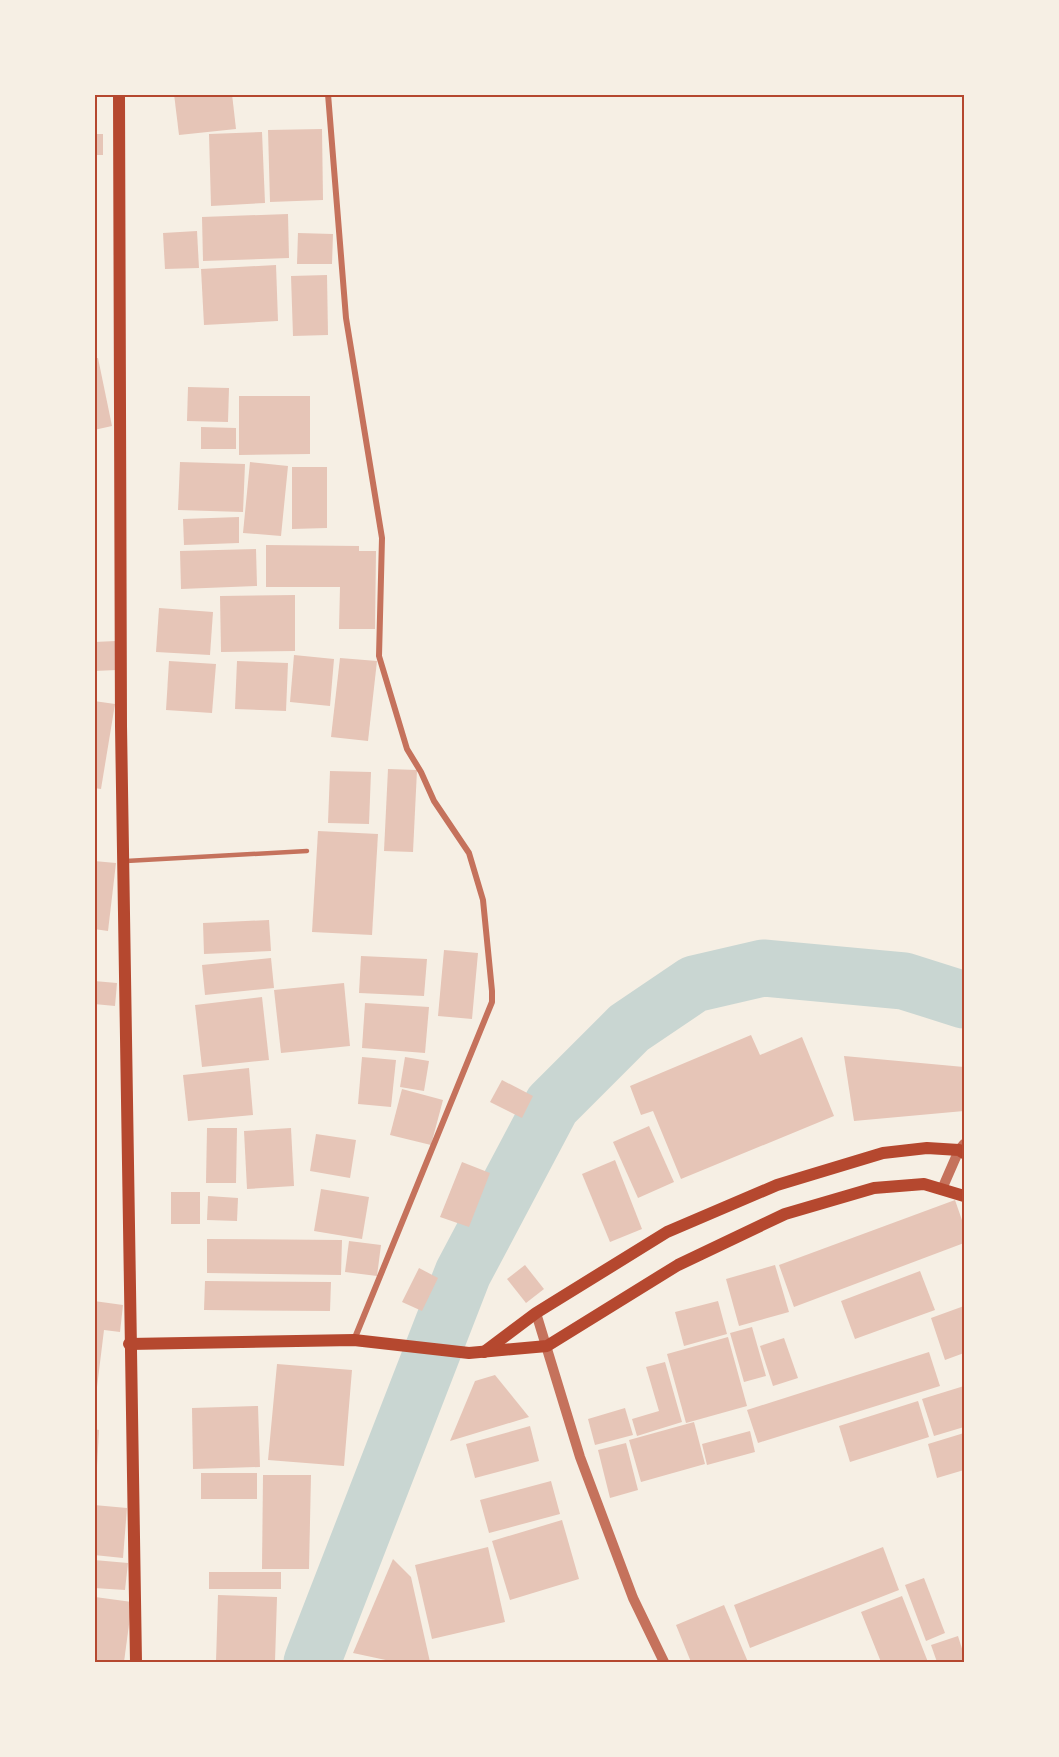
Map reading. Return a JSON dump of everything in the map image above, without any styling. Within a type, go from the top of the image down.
[{"type":"main road","points":[[118,94],[123,861],[129,1344],[136,1662]]},
{"type":"main road","points":[[483,1352],[536,1313],[667,1232],[777,1185],[883,1153],[927,1148],[963,1149]]},
{"type":"main road","points":[[129,1344],[354,1340],[470,1353],[547,1346],[678,1264],[785,1214],[874,1188],[924,1184],[964,1196]]},
{"type":"street","points":[[328,94],[346,318],[382,538],[379,656],[407,749],[421,772],[434,801],[469,853],[483,900],[492,991],[492,1002],[354,1340]]},
{"type":"street","points":[[942,1190],[963,1149]]},
{"type":"street","points":[[536,1313],[580,1458],[633,1598],[664,1662]]},
{"type":"lane","points":[[123,861],[307,851]]},
{"type":"building","points":[[174,94],[232,94],[236,129],[179,135]]},
{"type":"building","points":[[322,129],[323,200],[270,202],[268,130]]},
{"type":"building","points":[[262,132],[265,203],[211,206],[209,134]]},
{"type":"building","points":[[94,134],[103,134],[103,155],[94,155]]},
{"type":"building","points":[[288,214],[289,258],[203,261],[202,217]]},
{"type":"building","points":[[197,231],[199,268],[165,269],[163,233]]},
{"type":"building","points":[[298,233],[333,234],[332,264],[297,264]]},
{"type":"building","points":[[276,265],[278,321],[204,325],[201,269]]},
{"type":"building","points":[[327,275],[328,335],[293,336],[291,276]]},
{"type":"building","points":[[94,358],[98,358],[112,426],[94,430]]},
{"type":"building","points":[[188,387],[229,388],[228,422],[187,421]]},
{"type":"building","points":[[239,396],[310,396],[310,454],[239,455]]},
{"type":"building","points":[[201,427],[236,428],[236,449],[201,449]]},
{"type":"building","points":[[180,462],[245,464],[243,512],[178,510]]},
{"type":"building","points":[[250,462],[288,466],[281,536],[243,533]]},
{"type":"building","points":[[292,467],[327,467],[327,528],[292,529]]},
{"type":"building","points":[[239,517],[239,543],[184,545],[183,519]]},
{"type":"building","points":[[266,545],[359,546],[359,551],[376,551],[375,629],[339,629],[340,587],[266,587]]},
{"type":"building","points":[[256,549],[257,586],[181,589],[180,551]]},
{"type":"building","points":[[295,595],[295,651],[221,652],[220,596]]},
{"type":"building","points":[[159,608],[213,612],[210,655],[156,652]]},
{"type":"building","points":[[116,641],[117,670],[94,671],[94,642]]},
{"type":"building","points":[[294,655],[334,659],[330,706],[290,702]]},
{"type":"building","points":[[340,658],[377,661],[368,741],[331,737]]},
{"type":"building","points":[[169,661],[216,664],[212,713],[166,710]]},
{"type":"building","points":[[237,661],[288,663],[286,711],[235,709]]},
{"type":"building","points":[[94,701],[115,704],[101,789],[94,788]]},
{"type":"building","points":[[388,769],[417,770],[413,852],[384,851]]},
{"type":"building","points":[[330,771],[371,772],[369,824],[328,823]]},
{"type":"building","points":[[318,831],[378,834],[372,935],[312,932]]},
{"type":"building","points":[[94,861],[116,863],[108,931],[94,929]]},
{"type":"building","points":[[269,920],[271,951],[204,954],[203,923]]},
{"type":"building","points":[[444,950],[478,953],[472,1019],[438,1016]]},
{"type":"building","points":[[361,956],[427,959],[424,996],[359,993]]},
{"type":"building","points":[[271,958],[274,988],[205,995],[202,965]]},
{"type":"building","points":[[94,981],[117,983],[115,1006],[94,1004]]},
{"type":"building","points":[[344,983],[350,1046],[281,1053],[274,990]]},
{"type":"building","points":[[262,997],[269,1060],[202,1067],[195,1005]]},
{"type":"building","points":[[365,1003],[429,1007],[425,1053],[362,1048]]},
{"type":"building","points":[[751,1035],[760,1055],[802,1037],[834,1116],[681,1179],[653,1111],[641,1115],[630,1086]]},
{"type":"building","points":[[844,1056],[964,1067],[964,1111],[854,1121]]},
{"type":"building","points":[[362,1057],[396,1060],[391,1107],[358,1104]]},
{"type":"building","points":[[405,1057],[429,1061],[424,1091],[400,1087]]},
{"type":"building","points":[[249,1068],[253,1115],[188,1121],[183,1075]]},
{"type":"building","points":[[502,1080],[533,1096],[522,1118],[490,1102]]},
{"type":"building","points":[[402,1089],[443,1100],[431,1145],[390,1135]]},
{"type":"building","points":[[649,1126],[674,1182],[638,1198],[613,1142]]},
{"type":"building","points":[[207,1128],[237,1128],[236,1183],[206,1183]]},
{"type":"building","points":[[291,1128],[294,1186],[247,1189],[244,1131]]},
{"type":"building","points":[[316,1134],[356,1140],[350,1178],[310,1171]]},
{"type":"building","points":[[615,1160],[642,1229],[610,1242],[582,1174]]},
{"type":"building","points":[[462,1162],[490,1173],[469,1227],[440,1217]]},
{"type":"building","points":[[321,1189],[369,1197],[362,1239],[314,1231]]},
{"type":"building","points":[[171,1192],[200,1192],[200,1224],[171,1224]]},
{"type":"building","points":[[208,1196],[238,1198],[237,1221],[207,1220]]},
{"type":"building","points":[[955,1200],[964,1226],[964,1243],[794,1307],[779,1265]]},
{"type":"building","points":[[207,1239],[342,1240],[341,1275],[207,1273]]},
{"type":"building","points":[[349,1241],[381,1245],[377,1276],[345,1272]]},
{"type":"building","points":[[525,1265],[544,1289],[526,1303],[507,1279]]},
{"type":"building","points":[[775,1265],[789,1312],[739,1326],[726,1279]]},
{"type":"building","points":[[419,1268],[438,1278],[422,1311],[402,1302]]},
{"type":"building","points":[[920,1271],[935,1310],[855,1339],[841,1301]]},
{"type":"building","points":[[205,1281],[331,1282],[330,1311],[204,1310]]},
{"type":"building","points":[[94,1301],[123,1305],[120,1332],[104,1330],[97,1387],[94,1387]]},
{"type":"building","points":[[718,1301],[727,1334],[684,1346],[675,1312]]},
{"type":"building","points":[[964,1306],[964,1353],[945,1360],[931,1318]]},
{"type":"building","points":[[752,1327],[766,1376],[744,1382],[730,1333]]},
{"type":"building","points":[[728,1337],[747,1406],[686,1423],[667,1354]]},
{"type":"building","points":[[784,1338],[798,1378],[773,1386],[760,1346]]},
{"type":"building","points":[[929,1352],[940,1386],[758,1443],[747,1410]]},
{"type":"building","points":[[665,1362],[682,1422],[637,1436],[632,1419],[659,1411],[646,1367]]},
{"type":"building","points":[[277,1364],[352,1370],[344,1466],[268,1460]]},
{"type":"building","points":[[495,1375],[529,1417],[450,1441],[475,1381]]},
{"type":"building","points":[[964,1386],[964,1427],[934,1436],[922,1399]]},
{"type":"building","points":[[918,1401],[929,1437],[850,1462],[839,1426]]},
{"type":"building","points":[[258,1406],[260,1467],[193,1469],[192,1408]]},
{"type":"building","points":[[625,1408],[633,1435],[595,1445],[588,1419]]},
{"type":"building","points":[[694,1422],[705,1464],[641,1482],[629,1440]]},
{"type":"building","points":[[530,1426],[539,1461],[475,1478],[466,1444]]},
{"type":"building","points":[[94,1429],[99,1430],[96,1485],[94,1485]]},
{"type":"building","points":[[750,1431],[755,1452],[707,1465],[702,1444]]},
{"type":"building","points":[[964,1433],[964,1470],[937,1478],[928,1444]]},
{"type":"building","points":[[626,1443],[638,1490],[610,1498],[598,1450]]},
{"type":"building","points":[[201,1473],[257,1473],[257,1499],[201,1499]]},
{"type":"building","points":[[263,1475],[311,1475],[309,1569],[262,1569]]},
{"type":"building","points":[[551,1481],[560,1514],[489,1533],[480,1500]]},
{"type":"building","points":[[94,1505],[127,1508],[123,1558],[94,1555]]},
{"type":"building","points":[[562,1520],[579,1579],[510,1600],[492,1541]]},
{"type":"building","points":[[488,1547],[505,1622],[432,1639],[415,1565]]},
{"type":"building","points":[[883,1547],[899,1590],[750,1648],[734,1605]]},
{"type":"building","points":[[393,1559],[411,1577],[430,1662],[395,1662],[353,1653]]},
{"type":"building","points":[[94,1560],[128,1563],[125,1590],[94,1588]]},
{"type":"building","points":[[209,1572],[281,1572],[281,1589],[209,1589]]},
{"type":"building","points":[[924,1578],[945,1633],[926,1641],[905,1585]]},
{"type":"building","points":[[218,1595],[277,1597],[275,1662],[216,1662]]},
{"type":"building","points":[[902,1596],[928,1662],[881,1662],[861,1612]]},
{"type":"building","points":[[95,1597],[132,1602],[124,1662],[94,1662]]},
{"type":"building","points":[[724,1605],[748,1662],[691,1662],[676,1625]]},
{"type":"building","points":[[958,1636],[964,1662],[937,1662],[931,1645]]},
{"type":"waterway","points":[[312,1662],[463,1273],[552,1105],[629,1028],[694,984],[763,968],[904,981],[964,1000]]}]
